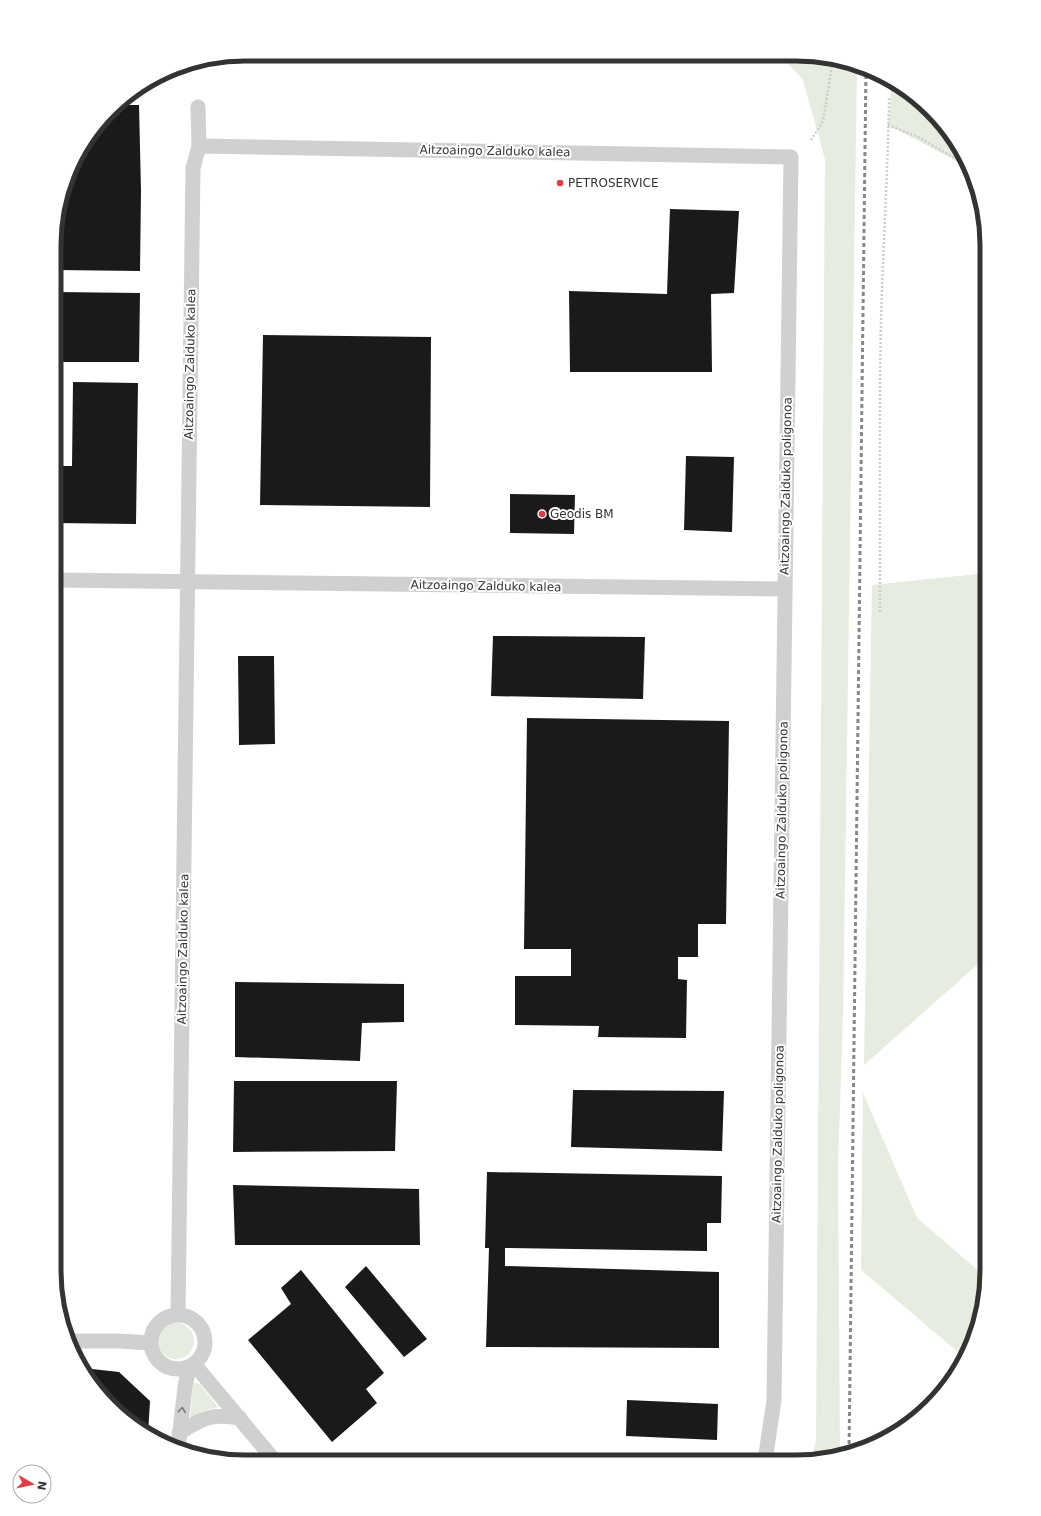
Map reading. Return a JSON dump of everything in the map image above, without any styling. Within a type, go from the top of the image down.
[{"type":"street","name":"Aitzoaingo Zalduko kalea","points":[[178,1315],[193,168],[199,146],[198,107]]},
{"type":"street","name":"Aitzoaingo Zalduko kalea","points":[[199,146],[791,157]]},
{"type":"street","name":"Aitzoaingo Zalduko poligonoa","points":[[766,1455],[774,1400],[791,157]]},
{"type":"street","name":"Aitzoaingo Zalduko kalea","points":[[61,580],[785,590]]},
{"type":"street","points":[[178,1442],[185,1387],[192,1366],[200,1358],[203,1352],[205,1345],[204,1336],[201,1327],[187,1316],[178,1315],[163,1319],[156,1326],[152,1334],[151,1343],[155,1356],[161,1363],[171,1368],[180,1369],[192,1366]]},
{"type":"street","points":[[75,1341],[151,1343]]},
{"type":"street","points":[[192,1366],[240,1418],[271,1455]]},
{"type":"street","points":[[179,1433],[198,1421],[216,1416],[226,1415],[240,1418]]},
{"type":"path","points":[[811,140],[824,121],[832,65]]},
{"type":"path","points":[[880,612],[879,435],[889,97]]},
{"type":"path","points":[[888,125],[918,137],[960,162]]},
{"type":"shaded area","points":[[786,61],[808,61],[844,67],[857,72],[843,1015],[838,1166],[840,1450],[813,1454],[816,1440],[825,159],[803,80]]},
{"type":"shaded area","points":[[891,88],[908,99],[926,115],[942,133],[960,163],[888,125]]},
{"type":"shaded area","points":[[980,574],[980,962],[864,1065],[872,585]]},
{"type":"shaded area","points":[[863,1093],[917,1218],[980,1272],[980,1283],[974,1319],[960,1354],[861,1270]]},
{"type":"shaded area","points":[[180,1323],[189,1328],[193,1334],[193,1348],[189,1354],[180,1359],[172,1359],[163,1354],[159,1348],[158,1337],[163,1328],[169,1324]]},
{"type":"shaded area","points":[[193,1382],[200,1384],[218,1407],[203,1411],[194,1417],[190,1417]]},
{"type":"building","points":[[126,105],[139,105],[141,191],[140,271],[61,270],[61,233],[67,197],[75,174],[99,133]]},
{"type":"building","points":[[670,209],[739,211],[734,293],[711,294],[712,372],[570,372],[569,291],[667,294]]},
{"type":"building","points":[[61,292],[140,293],[139,362],[61,362]]},
{"type":"building","points":[[263,335],[431,337],[430,507],[260,505]]},
{"type":"building","points":[[73,382],[138,383],[136,524],[61,523],[61,466],[72,466]]},
{"type":"building","points":[[686,456],[734,457],[732,532],[684,530]]},
{"type":"building","name":"Geodis BM","points":[[510,494],[575,495],[574,534],[510,533]]},
{"type":"building","points":[[493,636],[645,637],[643,699],[491,696]]},
{"type":"building","points":[[238,656],[274,656],[275,744],[239,745]]},
{"type":"building","points":[[527,718],[729,721],[726,924],[698,924],[698,957],[678,957],[678,979],[687,980],[686,1038],[598,1037],[599,1026],[515,1025],[515,976],[571,976],[571,949],[524,949]]},
{"type":"building","points":[[235,982],[404,984],[404,1022],[362,1023],[360,1061],[235,1057]]},
{"type":"building","points":[[234,1081],[397,1081],[395,1151],[233,1152]]},
{"type":"building","points":[[573,1090],[724,1091],[722,1151],[571,1147]]},
{"type":"building","points":[[487,1172],[722,1176],[721,1223],[707,1223],[707,1251],[505,1248],[505,1266],[719,1272],[719,1348],[486,1347],[489,1248],[485,1248]]},
{"type":"building","points":[[233,1185],[419,1189],[420,1245],[235,1245]]},
{"type":"building","points":[[366,1266],[427,1339],[404,1357],[345,1287]]},
{"type":"building","points":[[301,1270],[384,1373],[366,1389],[377,1403],[332,1442],[248,1340],[291,1304],[281,1288]]},
{"type":"building","points":[[89,1369],[119,1372],[150,1401],[148,1427],[133,1417],[115,1401],[99,1383]]},
{"type":"building","points":[[627,1400],[718,1404],[717,1440],[626,1436]]},
{"type":"railway","points":[[849,1447],[866,75]]},
{"type":"place","name":"PETROSERVICE","points":[[560,183]]},
{"type":"place","name":"Geodis BM","points":[[542,514]]}]
